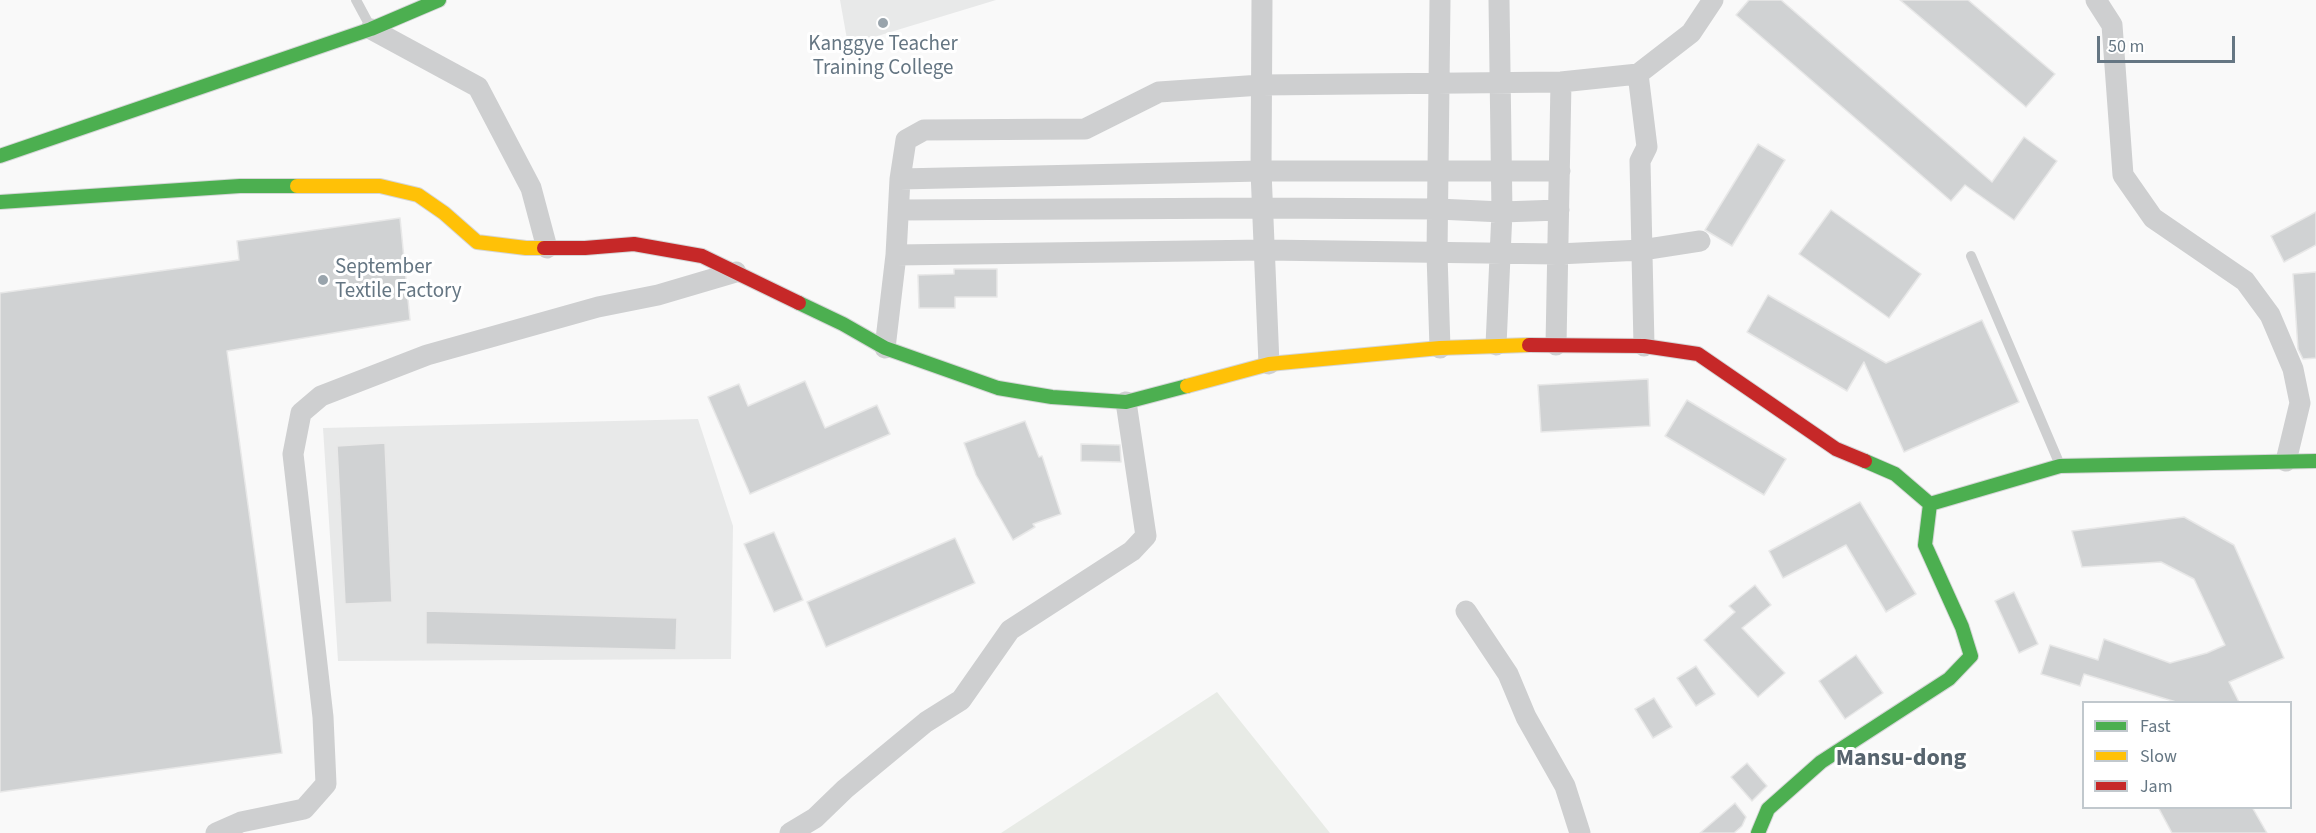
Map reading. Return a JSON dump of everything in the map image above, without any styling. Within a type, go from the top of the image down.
[{"type":"street","points":[[0,156],[372,29],[439,0]]},
{"type":"street","points":[[1262,0],[1261,171],[1269,364]]},
{"type":"street","points":[[1440,0],[1437,254],[1440,348]]},
{"type":"street","points":[[1496,345],[1502,212],[1499,0]]},
{"type":"street","points":[[885,348],[900,210],[900,179],[906,140],[924,130],[1085,129],[1159,92],[1261,85],[1561,82],[1638,74],[1691,33],[1713,0]]},
{"type":"street","points":[[2096,0],[2112,25],[2124,175],[2153,218],[2245,281],[2270,315],[2293,369],[2300,403],[2286,461]]},
{"type":"street","points":[[372,29],[478,87],[531,188],[547,248]]},
{"type":"street","points":[[1638,74],[1647,147],[1640,162],[1644,346]]},
{"type":"street","points":[[1556,345],[1561,82]]},
{"type":"street","points":[[900,179],[1261,171],[1560,171]]},
{"type":"street","points":[[0,202],[240,186],[380,186],[418,195],[444,213],[477,242],[547,248],[634,244],[702,256],[843,324],[885,348],[998,388],[1052,397],[1126,402],[1269,364],[1440,348],[1496,345],[1644,346],[1698,354],[1836,449],[1895,474],[1930,504]]},
{"type":"street","points":[[900,210],[1262,208],[1438,209],[1502,212],[1559,210]]},
{"type":"street","points":[[896,255],[1265,250],[1558,254],[1642,250],[1700,241]]},
{"type":"street","points":[[216,833],[241,822],[304,809],[326,784],[322,717],[293,454],[300,413],[321,396],[427,355],[598,307],[658,295],[736,272]]},
{"type":"street","points":[[790,833],[815,818],[845,789],[926,722],[961,700],[1010,630],[1132,551],[1146,536],[1126,402]]},
{"type":"street","points":[[1930,504],[2060,466],[2316,461]]},
{"type":"street","points":[[1758,833],[1768,809],[1821,762],[1949,679],[1971,656],[1962,627],[1925,545],[1930,504]]},
{"type":"street","points":[[1466,611],[1508,674],[1526,717],[1565,786],[1581,833]]},
{"type":"lane","points":[[356,0],[372,29]]},
{"type":"lane","points":[[1971,256],[2060,466]]},
{"type":"shaded area","name":"Kanggye Teacher Training College","points":[[840,0],[996,0],[848,45]]},
{"type":"shaded area","points":[[698,419],[733,526],[731,659],[338,661],[323,428]]},
{"type":"shaded area","points":[[1217,692],[1330,833],[1001,833]]},
{"type":"building","points":[[1749,0],[1781,0],[1992,182],[2024,137],[2057,161],[2014,220],[1965,185],[1951,201],[1736,15]]},
{"type":"building","points":[[1900,0],[1968,0],[2055,74],[2026,107]]},
{"type":"building","points":[[1758,144],[1785,160],[1732,246],[1705,230]]},
{"type":"building","points":[[1831,210],[1921,274],[1889,318],[1799,254]]},
{"type":"building","points":[[2316,212],[2316,245],[2284,262],[2271,236]]},
{"type":"building","points":[[400,218],[410,320],[227,351],[282,753],[0,792],[0,293],[239,260],[237,241]]},
{"type":"building","points":[[954,269],[997,269],[997,297],[955,297],[955,308],[919,308],[918,275],[954,274]]},
{"type":"building","points":[[2316,272],[2316,358],[2303,359],[2298,349],[2293,274]]},
{"type":"building","points":[[1768,295],[1886,363],[1982,320],[2019,402],[1904,452],[1864,362],[1847,391],[1747,332]]},
{"type":"building","points":[[1648,379],[1650,426],[1541,432],[1538,385]]},
{"type":"building","points":[[805,381],[825,428],[877,405],[890,434],[750,494],[708,397],[739,384],[748,406]]},
{"type":"building","points":[[1687,400],[1786,459],[1764,495],[1665,436]]},
{"type":"building","points":[[1025,421],[1039,457],[1042,456],[1061,514],[1033,524],[1035,527],[1013,540],[976,475],[964,443]]},
{"type":"building","points":[[385,443],[392,602],[345,604],[337,446]]},
{"type":"building","points":[[1081,444],[1120,445],[1121,462],[1081,461]]},
{"type":"building","points":[[1860,502],[1916,594],[1886,612],[1846,545],[1783,578],[1769,551]]},
{"type":"building","points":[[2184,517],[2234,545],[2284,658],[2229,682],[2238,701],[2173,701],[2084,674],[2080,686],[2041,674],[2050,645],[2098,660],[2104,639],[2170,663],[2207,653],[2225,645],[2194,579],[2161,562],[2082,567],[2072,531]]},
{"type":"building","points":[[774,532],[803,600],[774,612],[744,544]]},
{"type":"building","points":[[955,538],[975,583],[826,647],[807,602]]},
{"type":"building","points":[[1755,585],[1771,605],[1742,628],[1785,673],[1758,697],[1704,640],[1735,612],[1729,606]]},
{"type":"building","points":[[2014,592],[2038,644],[2019,653],[1995,601]]},
{"type":"building","points":[[426,611],[677,618],[676,650],[426,644]]},
{"type":"building","points":[[1856,655],[1883,693],[1845,719],[1819,681]]},
{"type":"building","points":[[1696,666],[1715,694],[1696,706],[1677,678]]},
{"type":"building","points":[[1654,698],[1672,727],[1653,738],[1635,709]]},
{"type":"building","points":[[1747,763],[1767,786],[1752,801],[1731,777]]},
{"type":"building","points":[[1735,803],[1746,817],[1742,826],[1734,833],[1700,833]]},
{"type":"building","points":[[2159,809],[2253,809],[2267,833],[2172,833]]},
{"type":"traffic: fast","points":[[0,156],[371,29],[439,0]]},
{"type":"traffic: fast","points":[[0,202],[240,186],[297,186]]},
{"type":"traffic: fast","points":[[799,303],[885,348],[998,388],[1052,397],[1126,402],[1187,386]]},
{"type":"traffic: fast","points":[[1758,833],[1768,809],[1821,762],[1949,679],[1971,656],[1962,627],[1925,545],[1930,504],[1895,474],[1865,461]]},
{"type":"traffic: fast","points":[[1930,504],[2060,466],[2316,461]]},
{"type":"traffic: slow","points":[[297,186],[380,186],[418,195],[444,213],[477,242],[544,248]]},
{"type":"traffic: slow","points":[[1187,386],[1269,364],[1440,348],[1529,345]]},
{"type":"traffic: jam","points":[[544,248],[585,248],[634,244],[702,256],[799,303]]},
{"type":"traffic: jam","points":[[1529,345],[1644,346],[1698,354],[1836,449],[1865,461]]},
{"type":"place","name":"Kanggye Teacher Training College","points":[[883,23]]},
{"type":"place","name":"September Textile Factory","points":[[323,280]]},
{"type":"district","name":"Mansu-dong","points":[[1901,760]]}]
